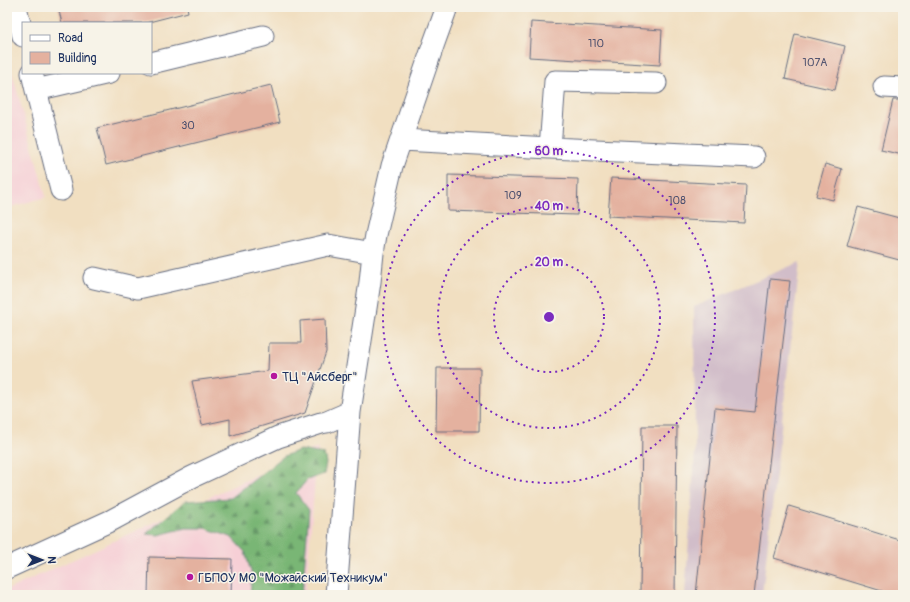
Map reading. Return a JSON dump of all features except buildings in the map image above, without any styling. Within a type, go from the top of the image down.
[{"type":"street","points":[[16,7],[22,32]]},
{"type":"street","points":[[336,595],[350,412],[376,235],[392,166],[447,7]]},
{"type":"street","points":[[152,63],[263,36]]},
{"type":"street","points":[[60,190],[34,82],[100,74]]},
{"type":"street","points":[[550,148],[554,81],[656,83]]},
{"type":"street","points":[[402,140],[754,157]]},
{"type":"street","points":[[94,278],[138,288],[328,245],[373,253]]},
{"type":"street","points":[[7,568],[112,520],[192,477],[278,437],[327,422],[350,412]]},
{"type":"shaded area","points":[[7,54],[46,197],[7,208]]},
{"type":"shaded area","points":[[800,262],[762,595],[685,595],[695,452],[694,307]]},
{"type":"shaded area","points":[[318,447],[305,595],[7,595],[7,590]]},
{"type":"green space","points":[[300,450],[324,454],[326,463],[324,474],[307,480],[296,493],[309,510],[302,595],[250,595],[252,575],[245,552],[231,537],[205,528],[186,528],[158,535],[146,534],[185,501],[231,498],[284,456]]},
{"type":"place","name":"ТЦ \"Айсберг\"","points":[[274,376]]},
{"type":"place","name":"ГБПОУ МО \"Можайский Техникум\"","points":[[190,577]]}]
